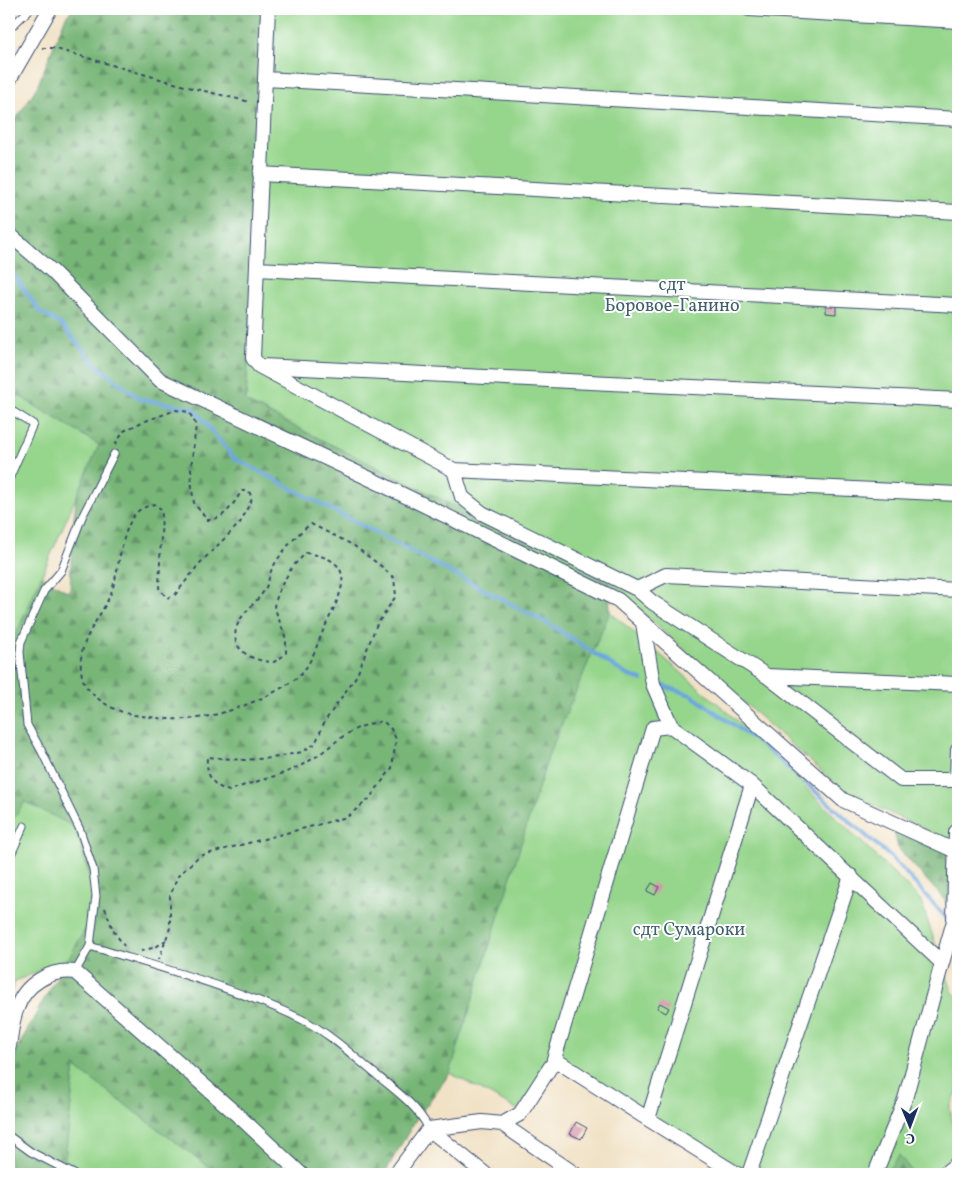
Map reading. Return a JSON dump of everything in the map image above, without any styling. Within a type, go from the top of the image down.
[{"type":"street","points":[[9,80],[50,9]]},
{"type":"street","points":[[268,9],[253,358],[259,366],[454,470],[958,494]]},
{"type":"street","points":[[749,9],[958,21]]},
{"type":"street","points":[[266,79],[958,119]]},
{"type":"street","points":[[260,174],[958,212]]},
{"type":"street","points":[[9,234],[52,271],[160,380],[381,484],[618,600],[844,800],[957,851]]},
{"type":"street","points":[[257,269],[958,305]]},
{"type":"street","points":[[259,366],[958,400]]},
{"type":"street","points":[[454,470],[462,497],[482,512],[637,588],[652,602],[768,676],[901,780],[957,780],[958,750]]},
{"type":"street","points":[[637,588],[666,575],[958,590]]},
{"type":"street","points":[[643,623],[653,684],[671,726],[752,785],[942,963]]},
{"type":"street","points":[[768,676],[958,684]]},
{"type":"street","points":[[671,726],[653,728],[554,1059],[736,1174]]},
{"type":"street","points":[[648,1119],[752,785]]},
{"type":"street","points":[[875,1174],[905,1099],[954,921],[956,832]]},
{"type":"street","points":[[749,1174],[851,876]]},
{"type":"street","points":[[9,1046],[13,1005],[34,982],[66,971],[75,972],[242,1119],[301,1174]]},
{"type":"street","points":[[502,1124],[520,1114],[552,1066]]},
{"type":"street","points":[[396,1174],[429,1129],[482,1122],[502,1124],[575,1174]]},
{"type":"street","points":[[429,1129],[485,1174]]},
{"type":"street","points":[[944,1174],[958,1162]]},
{"type":"lane","points":[[9,29],[30,9]]},
{"type":"lane","points":[[9,409],[33,424],[9,479]]},
{"type":"lane","points":[[75,972],[90,946],[96,896],[93,869],[80,830],[24,717],[20,652],[21,642],[44,591],[61,570],[82,517],[114,454]]},
{"type":"lane","points":[[9,859],[24,826]]},
{"type":"lane","points":[[90,946],[156,965],[246,997],[302,1020],[327,1034],[400,1093],[421,1113],[429,1129]]},
{"type":"lane","points":[[9,1136],[31,1152],[74,1174]]},
{"type":"path","points":[[26,48],[53,48],[188,88],[264,105]]},
{"type":"path","points":[[114,454],[115,446],[124,431],[176,410],[188,412],[196,425],[191,468],[194,504],[206,520],[216,520],[228,511],[242,491],[249,491],[252,499],[240,523],[199,564],[175,595],[167,598],[159,588],[162,510],[155,504],[145,506],[133,516],[121,548],[111,592],[100,617],[87,635],[79,657],[82,678],[89,691],[115,709],[129,714],[162,719],[198,718],[261,700],[281,690],[300,675],[340,599],[343,579],[335,562],[322,555],[306,552],[292,567],[280,588],[274,606],[286,639],[286,654],[274,662],[250,658],[241,651],[236,638],[237,626],[265,589],[272,569],[298,532],[311,524],[353,545],[388,572],[394,578],[397,587],[396,596],[376,626],[357,675],[325,721],[315,744],[302,752],[272,758],[244,760],[207,758],[206,768],[211,780],[218,787],[229,791],[304,764],[343,735],[363,724],[383,721],[392,729],[396,739],[392,768],[369,799],[347,818],[199,856],[178,876],[170,896],[170,928],[156,965]]},
{"type":"path","points":[[104,907],[112,930],[120,943],[128,949]]},
{"type":"path","points":[[134,952],[156,947],[166,940]]},
{"type":"green space","points":[[73,9],[266,9],[246,402],[609,583],[610,612],[549,754],[450,1073],[415,1121],[384,1174],[218,1174],[75,1067],[65,1161],[50,1174],[9,1174],[9,1128],[16,1051],[98,907],[9,828],[9,650],[41,576],[70,593],[72,534],[77,493],[99,445],[9,390],[9,130],[37,87],[66,16]]},
{"type":"green space","name":"сдт Боровое-Ганино","points":[[266,9],[689,9],[760,14],[762,9],[958,9],[958,845],[845,792],[609,583],[246,402]]},
{"type":"green space","points":[[689,9],[762,9],[761,14]]},
{"type":"green space","points":[[9,390],[99,445],[9,650]]},
{"type":"green space","name":"сдт Сумароки","points":[[610,612],[730,714],[920,899],[952,991],[958,998],[958,1092],[950,1107],[958,1163],[944,1174],[914,1174],[899,1155],[885,1174],[737,1174],[555,1059],[518,1110],[450,1073],[549,754]]},
{"type":"green space","points":[[25,802],[75,827],[98,907],[68,959],[15,981],[9,999],[9,816],[14,818]]},
{"type":"green space","points":[[893,828],[944,849],[958,860],[958,915],[898,848]]},
{"type":"green space","points":[[75,1067],[218,1174],[50,1174],[65,1161]]},
{"type":"green space","points":[[899,1155],[914,1174],[885,1174]]},
{"type":"building","points":[[826,303],[836,303],[836,314],[826,313]]},
{"type":"building","points":[[652,883],[659,887],[655,895],[647,891]]},
{"type":"building","points":[[660,1003],[669,1008],[666,1013],[657,1008]]},
{"type":"building","points":[[576,1122],[587,1128],[581,1139],[570,1134]]},
{"type":"waterway","points":[[9,268],[40,312],[61,324],[95,364],[140,399],[193,408],[234,458],[551,625],[627,675],[642,680]]},
{"type":"waterway","points":[[664,686],[691,695],[762,745],[893,859],[949,921]]}]
